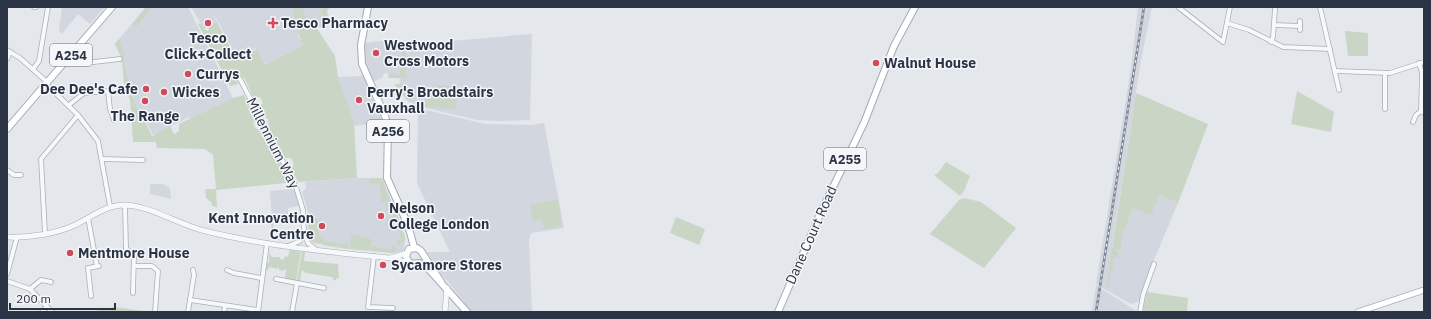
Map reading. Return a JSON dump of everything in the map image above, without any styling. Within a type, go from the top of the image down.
[{"type":"main road","name":"A254","points":[[7,129],[112,7]]},
{"type":"main road","name":"A256","points":[[368,7],[360,54],[362,64],[385,116],[388,127],[387,178],[406,222],[414,247]]},
{"type":"main road","name":"Dane Court Road","points":[[778,312],[820,212],[864,123],[894,46],[915,7]]},
{"type":"main road","name":"A256","points":[[406,222],[406,258],[410,263]]},
{"type":"main road","points":[[407,252],[414,247],[419,249],[441,282]]},
{"type":"main road","points":[[419,263],[423,258],[422,253]]},
{"type":"main road","points":[[410,263],[419,263],[425,266],[447,288],[467,312]]},
{"type":"main road","points":[[1358,312],[1424,290]]},
{"type":"street","points":[[33,69],[39,61],[48,7]]},
{"type":"street","points":[[1178,7],[1223,42],[1230,7]]},
{"type":"street","points":[[1320,7],[1330,49],[1332,65],[1336,71],[1340,90]]},
{"type":"street","points":[[1271,42],[1275,9]]},
{"type":"street","points":[[1227,23],[1249,30],[1271,42],[1288,48],[1330,49]]},
{"type":"street","points":[[1274,25],[1300,26]]},
{"type":"street","points":[[7,59],[9,51],[33,69],[69,105],[98,141],[110,206]]},
{"type":"street","points":[[72,53],[85,63],[114,58],[120,59]]},
{"type":"street","points":[[1336,71],[1385,73],[1424,62]]},
{"type":"street","points":[[1413,122],[1416,115],[1423,112],[1422,73],[1419,63]]},
{"type":"street","points":[[1384,109],[1385,73]]},
{"type":"street","name":"Millennium Way","points":[[240,79],[296,187],[302,210],[304,232],[308,243],[315,249]]},
{"type":"street","points":[[69,105],[84,93],[108,91],[110,109],[114,120]]},
{"type":"street","points":[[45,233],[41,159],[78,115]]},
{"type":"street","points":[[102,159],[143,160]]},
{"type":"street","points":[[7,170],[14,175],[21,175]]},
{"type":"street","points":[[126,205],[126,249],[134,254],[133,293]]},
{"type":"street","points":[[7,237],[45,233],[69,228],[110,206],[126,205],[143,209],[203,231],[267,243],[390,258],[410,263]]},
{"type":"street","points":[[88,218],[98,266],[88,268],[91,296]]},
{"type":"street","points":[[288,246],[300,241],[304,232]]},
{"type":"street","points":[[7,274],[17,237]]},
{"type":"street","points":[[190,300],[258,311],[261,278],[267,243]]},
{"type":"street","points":[[390,258],[407,252]]},
{"type":"street","points":[[374,256],[368,307],[393,308]]},
{"type":"street","points":[[1140,312],[1143,296],[1154,264]]},
{"type":"street","points":[[134,266],[152,266],[158,271],[155,312]]},
{"type":"street","points":[[188,312],[194,275],[192,270]]},
{"type":"street","points":[[227,270],[234,273],[261,278]]},
{"type":"street","points":[[30,289],[41,278],[51,282]]},
{"type":"street","points":[[276,279],[324,288]]},
{"type":"street","points":[[7,281],[30,289],[52,312]]},
{"type":"street","points":[[292,312],[296,283]]},
{"type":"street","points":[[445,312],[447,288]]},
{"type":"street","points":[[224,312],[225,306]]},
{"type":"street","points":[[42,312],[46,307]]},
{"type":"shaded area","points":[[62,7],[105,7],[90,24],[78,14],[62,34],[59,31]]},
{"type":"shaded area","points":[[146,7],[188,7],[233,98],[190,119],[189,117],[153,135],[128,90],[126,90],[122,59],[115,44]]},
{"type":"shaded area","points":[[191,7],[337,7],[329,8],[327,11],[329,26],[299,30],[298,36],[303,45],[265,65],[256,48],[237,58],[216,18],[214,16],[216,22],[204,29]]},
{"type":"shaded area","points":[[1138,7],[1152,7],[1141,60],[1112,247],[1121,251],[1122,236],[1133,208],[1159,195],[1178,203],[1151,267],[1140,301],[1131,304],[1096,284],[1131,68]]},
{"type":"shaded area","points":[[532,34],[530,120],[477,120],[422,107],[409,102],[399,91],[400,75],[386,73],[383,74],[383,77],[367,85],[383,122],[354,126],[338,77],[362,76],[368,70],[364,61],[364,43],[381,41],[403,45]]},
{"type":"shaded area","points":[[418,108],[485,124],[531,125],[544,123],[564,228],[531,233],[529,240],[532,312],[472,312],[435,266],[427,252],[450,252],[417,183]]},
{"type":"shaded area","points":[[357,178],[382,178],[402,227],[405,241],[404,250],[401,252],[395,253],[348,249],[314,243],[309,239],[308,212],[302,192],[306,188],[305,182]]},
{"type":"shaded area","points":[[150,184],[163,184],[170,188],[171,199],[150,194]]},
{"type":"shaded area","points":[[292,189],[295,192],[299,206],[288,208],[289,219],[272,220],[270,191]]},
{"type":"shaded area","points":[[1096,285],[1136,311],[1136,312],[1092,312]]},
{"type":"green space","points":[[146,7],[152,7],[137,26],[134,26],[133,23]]},
{"type":"green space","points":[[292,7],[302,7],[309,26],[324,21],[321,11],[318,10],[323,10],[323,7],[337,7],[329,8],[327,11],[329,26],[316,27],[335,56],[338,77],[354,123],[357,178],[300,182],[297,180],[291,169],[294,164],[291,158],[285,158],[269,128],[268,119],[260,110],[259,106],[263,103],[260,97],[253,97],[244,77],[237,80],[238,84],[230,86],[198,24],[200,23],[204,29],[208,31],[209,26],[216,22],[214,16],[236,59],[257,49],[265,65],[303,45]]},
{"type":"green space","points":[[1345,31],[1368,33],[1368,56],[1348,56]]},
{"type":"green space","points":[[119,39],[125,56],[123,59],[128,82],[126,90],[122,59],[115,44]]},
{"type":"green space","points":[[404,51],[406,53],[406,78],[388,78],[389,73],[400,75],[402,52]]},
{"type":"green space","points":[[394,84],[406,84],[405,96],[413,100],[413,102],[409,102]]},
{"type":"green space","points":[[438,85],[458,87],[456,109],[425,107],[426,90],[437,90],[437,95]]},
{"type":"green space","points":[[1297,91],[1334,112],[1331,132],[1291,124]]},
{"type":"green space","points":[[127,93],[131,95],[152,136],[170,126],[174,134],[179,131],[179,124],[233,98],[244,95],[256,117],[256,121],[253,124],[256,129],[262,129],[287,177],[287,182],[216,190],[217,207],[212,206],[212,203],[206,198],[205,189],[216,189],[213,155],[205,149],[157,148],[156,142],[133,142],[130,100]]},
{"type":"green space","points":[[1136,93],[1208,124],[1178,203],[1159,195],[1151,215],[1133,208],[1122,236],[1121,251],[1116,249],[1116,252],[1119,253],[1117,257],[1114,257],[1112,262],[1114,264],[1113,271],[1111,271],[1107,290],[1106,289]]},
{"type":"green space","points":[[946,162],[970,176],[964,191],[960,196],[934,175],[938,173]]},
{"type":"green space","points":[[382,178],[391,202],[381,202],[380,183],[369,184],[369,179]]},
{"type":"green space","points":[[964,198],[981,202],[1016,228],[984,268],[930,234],[959,200]]},
{"type":"green space","points":[[558,200],[562,226],[544,229],[542,220],[533,221],[530,204]]},
{"type":"green space","points":[[391,202],[395,210],[391,215],[389,215],[385,203]]},
{"type":"green space","points":[[396,211],[405,237],[405,240],[400,245],[397,244],[397,241],[401,239],[395,221],[386,224]]},
{"type":"green space","points":[[289,216],[292,217],[288,220],[282,220],[283,224],[273,222],[274,235],[279,235],[280,237],[299,234],[297,237],[290,240],[272,239],[271,220],[289,218]]},
{"type":"green space","points":[[676,217],[705,229],[699,245],[670,233]]},
{"type":"green space","points":[[322,218],[318,219],[319,235],[324,240],[323,244],[314,243],[309,239],[308,219]]},
{"type":"green space","points":[[351,235],[358,235],[362,238],[364,236],[372,240],[370,250],[350,249]]},
{"type":"green space","points":[[324,241],[349,245],[348,249],[323,245]]},
{"type":"green space","points":[[393,245],[397,248],[393,253],[371,251],[372,246],[392,250]]},
{"type":"green space","points":[[290,250],[301,252],[296,281],[285,279],[286,270],[279,270],[279,267],[277,269],[269,267],[268,270],[266,270],[267,263],[269,263],[269,253],[272,257],[280,257],[280,259],[284,260],[285,256],[288,257]]},
{"type":"green space","points":[[302,252],[305,252],[304,261],[338,264],[339,277],[334,281],[332,277],[306,273],[302,270],[300,281],[297,280]]},
{"type":"green space","points":[[1147,292],[1188,298],[1187,312],[1143,312]]},
{"type":"green space","points":[[114,307],[144,311],[146,312],[91,312]]},
{"type":"railway","points":[[1096,312],[1144,7]]},
{"type":"place","name":"Tesco Click+Collect","points":[[208,23]]},
{"type":"place","name":"Tesco Pharmacy","points":[[273,23]]},
{"type":"place","name":"Westwood Cross Motors","points":[[376,53]]},
{"type":"place","name":"Walnut House","points":[[876,63]]},
{"type":"place","name":"Currys","points":[[188,74]]},
{"type":"place","name":"Dee Dee's Cafe","points":[[146,89]]},
{"type":"place","name":"Wickes","points":[[164,92]]},
{"type":"place","name":"Perry's Broadstairs Vauxhall","points":[[359,100]]},
{"type":"place","name":"The Range","points":[[145,101]]},
{"type":"place","name":"Nelson College London","points":[[381,216]]},
{"type":"place","name":"Kent Innovation Centre","points":[[322,226]]},
{"type":"place","name":"Mentmore House","points":[[70,253]]},
{"type":"place","name":"Sycamore Stores","points":[[383,265]]}]
